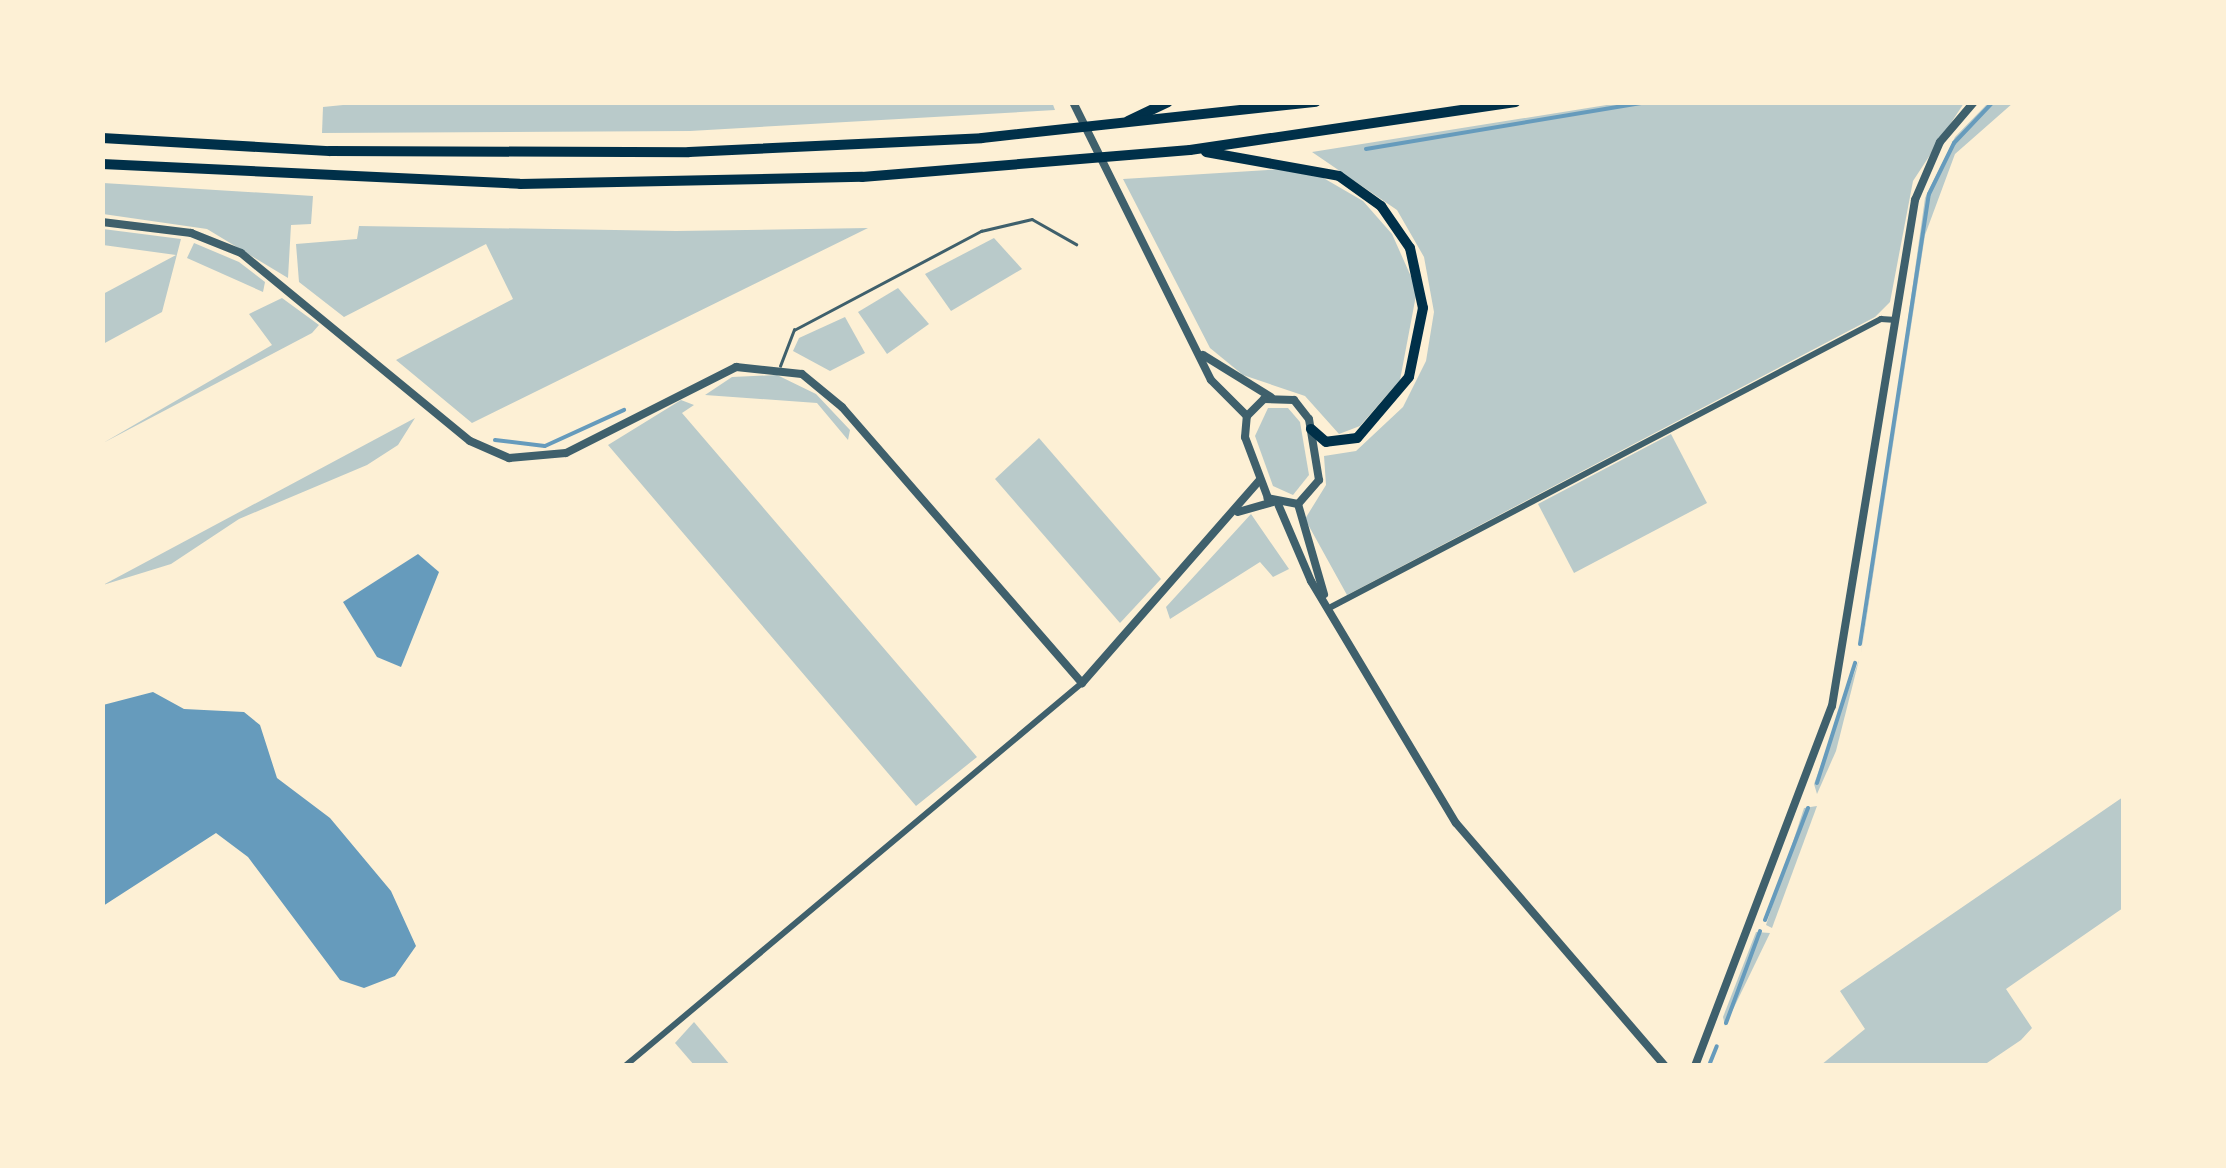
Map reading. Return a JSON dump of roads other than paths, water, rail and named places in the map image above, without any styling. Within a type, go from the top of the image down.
[{"type":"highway","points":[[1116,126],[1168,102]]},
{"type":"highway","points":[[102,138],[330,151],[689,152],[1116,126],[1316,102]]},
{"type":"highway","points":[[102,164],[520,184],[862,177],[1190,150],[1516,102]]},
{"type":"highway","points":[[1190,150],[1339,176],[1381,206],[1410,248],[1424,308],[1408,378],[1358,438],[1326,442],[1312,429]]},
{"type":"street","points":[[1073,102],[1215,386],[1247,416],[1260,480],[1473,846],[1664,1066]]},
{"type":"street","points":[[1695,1066],[1836,693],[1920,186],[1974,102]]},
{"type":"street","points":[[102,222],[227,246],[470,440],[509,458],[566,453],[723,371],[780,366],[832,396],[1082,682]]},
{"type":"street","points":[[1331,607],[1882,320],[1897,320]]},
{"type":"street","points":[[1202,354],[1271,397],[1298,402],[1312,429],[1319,480],[1298,504]]},
{"type":"street","points":[[1247,416],[1271,397]]},
{"type":"street","points":[[625,1066],[1082,682],[1238,512],[1260,480]]},
{"type":"street","points":[[1238,512],[1276,503],[1298,504]]},
{"type":"street","points":[[1298,504],[1324,594]]},
{"type":"lane","points":[[780,366],[794,330],[981,231],[1032,219],[1076,244]]},
{"type":"water","points":[[418,554],[439,572],[401,667],[377,657],[343,602]]},
{"type":"water","points":[[153,692],[184,709],[244,712],[260,725],[277,778],[330,818],[391,891],[416,946],[395,976],[364,988],[340,980],[248,857],[216,833],[103,906],[103,705]]},
{"type":"waterway","points":[[1366,149],[1647,102]]},
{"type":"waterway","points":[[1860,644],[1929,194],[1954,143],[1993,102]]},
{"type":"waterway","points":[[495,440],[545,446],[624,410]]},
{"type":"waterway","points":[[1817,783],[1855,663]]},
{"type":"waterway","points":[[1765,920],[1808,808]]},
{"type":"waterway","points":[[1726,1023],[1760,931]]},
{"type":"waterway","points":[[1710,1063],[1717,1046]]}]
